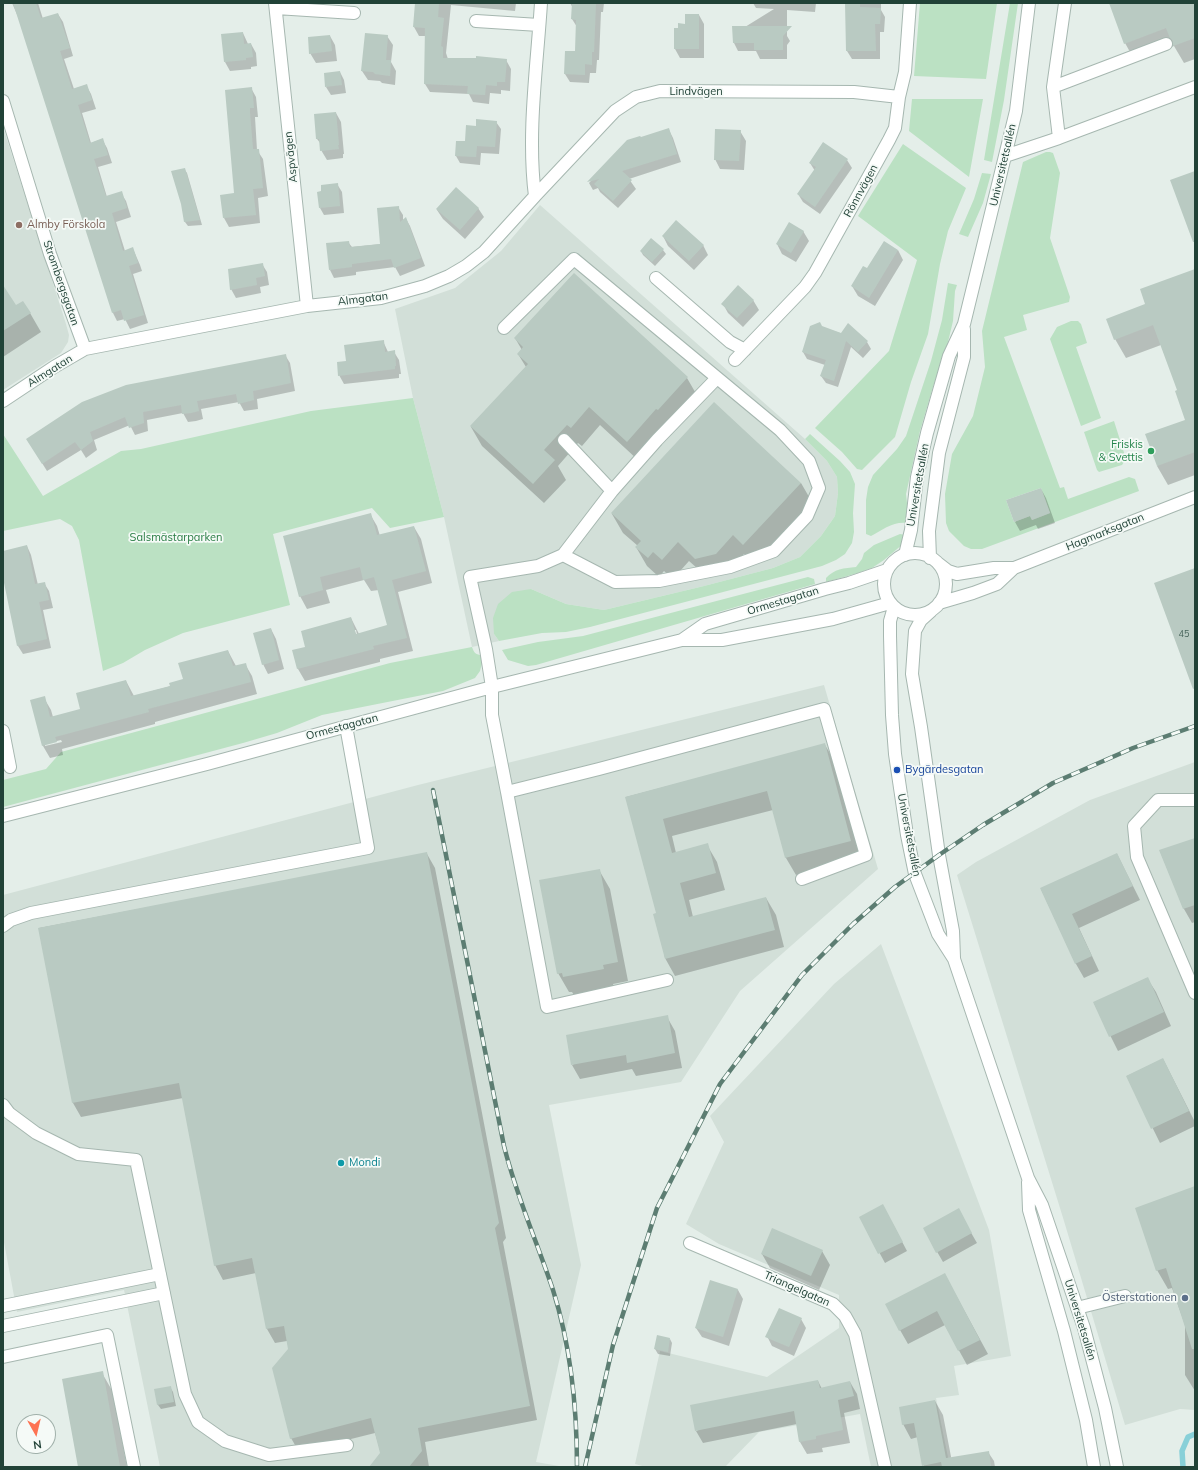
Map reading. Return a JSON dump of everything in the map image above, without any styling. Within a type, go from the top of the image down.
[{"type":"street","points":[[535,196],[532,170],[532,146],[541,3]]},
{"type":"street","name":"Rönnvägen","points":[[735,360],[805,287],[815,273],[896,128],[899,97],[905,72],[910,3]]},
{"type":"street","name":"Universitetsallén","points":[[905,555],[911,530],[918,477],[927,433],[949,356],[964,324],[1016,111],[1029,3]]},
{"type":"street","points":[[1060,138],[1053,87],[1065,3]]},
{"type":"street","name":"Aspvägen","points":[[307,306],[275,5],[354,13]]},
{"type":"street","points":[[476,21],[540,25]]},
{"type":"street","points":[[1053,87],[1166,44]]},
{"type":"street","points":[[1005,156],[1060,138],[1195,87]]},
{"type":"street","name":"Lindvägen","points":[[535,196],[616,111],[636,97],[660,91],[854,92],[899,97]]},
{"type":"street","name":"Strombergsgatan","points":[[3,101],[50,254],[85,349]]},
{"type":"street","name":"Almgatan","points":[[3,401],[54,367],[85,349],[307,306],[381,298],[425,286],[449,276],[466,266],[484,252],[535,196]]},
{"type":"street","points":[[504,328],[574,259],[780,430],[809,460],[819,488],[807,516],[774,551],[730,567],[659,581],[615,582],[563,555]]},
{"type":"street","points":[[656,278],[730,342],[745,350]]},
{"type":"street","name":"Universitetsallén","points":[[934,561],[929,532],[939,453],[964,357],[964,324]]},
{"type":"street","points":[[667,980],[547,1007],[508,792],[492,715],[492,687],[486,649],[470,577],[538,566],[563,555],[612,491],[657,440],[717,378]]},
{"type":"street","points":[[564,440],[612,491]]},
{"type":"street","name":"Hagmarksgatan","points":[[934,561],[948,571],[957,574],[994,568],[1014,568],[1195,497]]},
{"type":"street","points":[[917,554],[934,561],[943,573],[946,583],[944,594],[935,607],[924,614],[908,614],[900,612],[887,598],[884,581],[887,570],[895,561],[905,555],[917,554]]},
{"type":"street","name":"Hagmarksgatan","points":[[935,607],[997,584],[1014,568]]},
{"type":"street","name":"Ormestagatan","points":[[682,640],[705,624],[849,583],[887,570]]},
{"type":"street","name":"Universitetsallén","points":[[892,605],[890,628],[892,715],[895,754],[907,834],[915,874],[938,934],[954,959],[1028,1178],[1042,1205],[1084,1328],[1105,1408],[1117,1467]]},
{"type":"street","name":"Ormestagatan","points":[[3,816],[492,687],[682,640],[722,640],[833,619],[892,605]]},
{"type":"street","name":"Universitetsallén","points":[[935,607],[921,620],[915,632],[912,674],[939,854],[953,931],[954,959]]},
{"type":"street","points":[[508,792],[824,709],[866,855],[802,878]]},
{"type":"street","points":[[3,926],[11,920],[31,913],[368,848],[346,726]]},
{"type":"street","points":[[3,731],[10,767]]},
{"type":"street","points":[[1195,800],[1158,800],[1134,826],[1137,857],[1195,993]]},
{"type":"street","points":[[3,1105],[9,1113],[36,1133],[78,1154],[136,1160],[185,1394],[198,1422],[225,1441],[269,1455],[347,1445]]},
{"type":"street","name":"Universitetsallén","points":[[1028,1178],[1029,1210],[1072,1360],[1086,1420],[1094,1467]]},
{"type":"street","name":"Triangelgatan","points":[[690,1243],[833,1304],[845,1316],[855,1334],[885,1467]]},
{"type":"street","points":[[3,1306],[160,1274]]},
{"type":"street","points":[[3,1326],[164,1293]]},
{"type":"street","points":[[1077,1308],[1125,1296]]},
{"type":"street","points":[[3,1357],[108,1335],[134,1467]]},
{"type":"shaded area","name":"Almby Förskola","points":[[3,127],[69,335],[68,342],[61,353],[3,390]]},
{"type":"shaded area","points":[[540,205],[805,439],[827,461],[837,477],[838,493],[835,516],[821,536],[800,557],[773,568],[704,586],[604,610],[566,604],[531,589],[494,634],[499,641],[472,647],[444,517],[413,398],[395,309],[455,288],[501,251]]},
{"type":"shaded area","points":[[824,685],[878,869],[740,991],[681,1082],[549,1105],[581,1265],[536,1462],[565,1467],[160,1467],[124,1290],[17,1312],[3,1237],[3,895],[418,785]]},
{"type":"shaded area","points":[[1195,762],[1195,1410],[1180,1409],[1125,1425],[1064,1221],[957,875],[976,862],[1090,800]]},
{"type":"shaded area","points":[[881,944],[989,1230],[1011,1356],[954,1366],[959,1395],[936,1398],[950,1467],[871,1467],[860,1414],[759,1432],[725,1467],[646,1467],[635,1464],[660,1351],[767,1377],[839,1328],[839,1295],[719,1244],[686,1224],[724,1142],[710,1116],[834,984]]},
{"type":"green space","points":[[920,3],[997,3],[986,79],[914,76]]},
{"type":"green space","points":[[1010,3],[1018,3],[1004,100],[992,162],[984,160]]},
{"type":"green space","points":[[912,99],[983,99],[969,177],[909,131]]},
{"type":"green space","points":[[903,144],[966,188],[948,231],[940,264],[928,334],[911,382],[895,437],[862,470],[857,469],[842,452],[815,428],[889,351],[917,260],[858,216]]},
{"type":"green space","points":[[1046,152],[1050,152],[1053,153],[1060,173],[1050,238],[1070,297],[1069,302],[1023,315],[1027,330],[1004,337],[1060,488],[1064,487],[1068,499],[1129,477],[1135,479],[1139,491],[982,549],[971,549],[964,546],[949,531],[946,523],[945,494],[952,454],[973,416],[985,367],[982,331],[1023,162]],"holes":[[[1041,488],[1050,513],[1032,520],[1030,516],[1014,522],[1006,500]]]},
{"type":"green space","points":[[982,173],[991,174],[983,203],[968,237],[959,234],[974,199]]},
{"type":"green space","points":[[948,283],[957,285],[955,291],[953,321],[948,342],[920,431],[906,494],[908,512],[907,523],[897,523],[871,536],[866,534],[866,500],[868,487],[873,475],[897,449],[906,436],[931,361],[942,320]]},
{"type":"green space","points":[[1071,321],[1078,321],[1081,324],[1087,343],[1076,347],[1101,418],[1081,426],[1050,339],[1057,327]]},
{"type":"green space","name":"Salsmästarparken","points":[[413,398],[444,517],[390,528],[372,508],[273,534],[290,605],[183,633],[145,650],[123,663],[103,671],[79,540],[72,526],[60,519],[3,531],[3,434],[43,496],[121,451],[141,449],[311,411]]},
{"type":"green space","points":[[1114,421],[1126,459],[1122,465],[1099,472],[1084,432]]},
{"type":"green space","points":[[810,434],[850,472],[855,484],[853,513],[854,532],[852,543],[845,554],[836,560],[822,566],[590,627],[566,632],[542,633],[499,641],[494,634],[493,618],[498,604],[512,592],[531,589],[566,604],[604,610],[773,568],[800,557],[821,536],[835,516],[838,493],[837,477],[827,461],[805,439]]},
{"type":"green space","points":[[900,534],[906,535],[903,544],[872,568],[826,582],[826,578],[836,571],[856,567],[862,559],[864,553],[874,545]]},
{"type":"green space","points":[[808,577],[814,579],[815,584],[536,665],[528,666],[508,660],[502,650],[538,642],[583,636]]},
{"type":"green space","points":[[472,647],[478,655],[482,655],[480,671],[475,678],[443,691],[322,715],[277,733],[243,743],[3,807],[3,780],[46,769],[61,752],[390,663]]},
{"type":"building","points":[[13,3],[36,3],[41,18],[58,13],[70,48],[60,51],[72,89],[87,84],[92,100],[78,105],[90,143],[103,138],[108,155],[94,159],[106,196],[122,191],[127,208],[112,213],[123,251],[133,247],[136,256],[138,263],[129,266],[144,315],[124,321],[121,310],[112,313]]},
{"type":"building","points":[[415,3],[439,3],[438,17],[444,18],[441,46],[443,47],[443,58],[476,58],[476,56],[507,59],[505,82],[497,82],[497,86],[486,85],[485,95],[467,94],[468,86],[424,84],[425,28],[413,27]]},
{"type":"building","points":[[572,3],[596,3],[594,52],[592,52],[592,65],[585,64],[585,75],[564,74],[565,51],[575,51],[576,20],[571,19]]},
{"type":"building","points":[[845,3],[860,3],[860,7],[881,8],[880,24],[875,24],[876,51],[846,51]]},
{"type":"building","points":[[1109,3],[1195,3],[1195,38],[1173,46],[1173,41],[1170,38],[1166,28],[1124,44]]},
{"type":"building","points":[[685,14],[699,14],[699,49],[674,49],[674,28],[678,28],[678,23],[685,24]]},
{"type":"building","points":[[732,26],[792,26],[783,36],[783,50],[754,50],[754,43],[733,43]]},
{"type":"building","points":[[243,32],[244,44],[251,43],[253,57],[246,58],[246,60],[224,62],[221,34]]},
{"type":"building","points":[[365,33],[388,35],[386,60],[391,60],[390,76],[361,71]]},
{"type":"building","points":[[330,35],[332,51],[309,54],[308,37]]},
{"type":"building","points":[[340,71],[342,85],[325,87],[324,73]]},
{"type":"building","points":[[252,87],[254,108],[250,108],[250,113],[253,149],[259,149],[263,188],[253,189],[256,215],[223,218],[220,195],[234,193],[225,90]]},
{"type":"building","points":[[336,112],[339,149],[320,151],[319,139],[316,139],[314,114]]},
{"type":"building","points":[[476,119],[497,121],[495,147],[477,146],[476,157],[455,156],[456,141],[465,141],[466,125],[476,126]]},
{"type":"building","points":[[669,128],[677,154],[622,171],[632,180],[613,201],[594,184],[599,179],[587,182],[627,140]]},
{"type":"building","points":[[715,129],[741,130],[739,161],[714,160]]},
{"type":"building","points":[[823,142],[848,159],[815,207],[797,194],[816,167],[809,163]]},
{"type":"building","points":[[185,168],[200,220],[184,222],[181,204],[171,171]]},
{"type":"building","points":[[1195,171],[1195,242],[1193,242],[1170,180]]},
{"type":"building","points":[[338,183],[340,206],[319,208],[317,192],[321,191],[321,185]]},
{"type":"building","points":[[456,187],[479,208],[460,230],[436,209]]},
{"type":"building","points":[[399,206],[400,222],[406,217],[421,258],[394,268],[391,259],[352,264],[352,267],[329,270],[326,243],[349,241],[350,247],[380,244],[377,208]]},
{"type":"building","points":[[676,220],[704,245],[689,261],[662,236]]},
{"type":"building","points":[[789,222],[804,231],[791,253],[776,244]]},
{"type":"building","points":[[651,238],[664,249],[652,262],[640,251]]},
{"type":"building","points":[[884,241],[898,250],[869,298],[851,286],[863,266],[867,268]]},
{"type":"building","points":[[263,263],[265,276],[256,278],[257,285],[230,290],[228,269]]},
{"type":"building","points":[[1195,269],[1195,452],[1157,466],[1145,434],[1185,420],[1175,391],[1177,390],[1153,325],[1114,340],[1106,319],[1145,304],[1140,289]]},
{"type":"building","points":[[574,273],[688,377],[658,410],[656,409],[627,442],[589,407],[571,428],[567,425],[544,450],[555,460],[533,484],[470,426],[528,364],[517,354],[523,347],[514,338]]},
{"type":"building","points":[[3,285],[16,305],[23,301],[31,313],[3,331]]},
{"type":"building","points":[[738,285],[754,300],[737,318],[721,304]]},
{"type":"building","points":[[820,322],[822,326],[841,333],[848,323],[868,341],[858,352],[846,341],[834,381],[820,376],[826,360],[802,352],[810,326]]},
{"type":"building","points":[[384,340],[385,352],[395,350],[395,369],[338,376],[337,362],[346,361],[344,345]]},
{"type":"building","points":[[286,354],[291,383],[253,391],[254,400],[238,404],[236,394],[197,401],[199,411],[191,413],[182,414],[181,405],[143,412],[144,423],[129,428],[125,417],[90,432],[93,441],[81,450],[75,442],[42,464],[26,439],[82,402],[126,385]]},
{"type":"building","points":[[714,402],[801,483],[743,545],[733,535],[716,554],[695,559],[678,542],[662,560],[653,552],[648,558],[635,547],[641,541],[611,513]]},
{"type":"building","points":[[1041,488],[1050,513],[1032,520],[1030,516],[1014,522],[1006,500]]},
{"type":"building","points":[[371,513],[377,535],[414,526],[426,571],[392,580],[407,638],[373,646],[374,649],[297,669],[292,650],[305,647],[301,631],[351,617],[356,634],[387,625],[374,577],[363,580],[360,567],[320,577],[323,590],[299,597],[283,536]]},
{"type":"building","points":[[27,545],[35,584],[45,582],[49,600],[39,602],[47,639],[17,646],[3,578],[3,551]]},
{"type":"building","points":[[1195,568],[1195,688],[1193,689],[1154,583]]},
{"type":"building","points":[[271,628],[279,660],[262,665],[253,633]]},
{"type":"building","points":[[228,650],[233,666],[246,663],[251,682],[148,709],[149,712],[55,737],[57,742],[42,746],[30,700],[45,696],[50,717],[80,709],[76,693],[126,680],[131,696],[170,686],[169,683],[183,679],[178,663]]},
{"type":"building","points":[[825,743],[851,841],[785,858],[767,791],[663,819],[672,853],[708,843],[716,873],[680,883],[689,917],[766,897],[775,930],[665,959],[653,914],[656,913],[625,797]]},
{"type":"building","points":[[1195,838],[1195,905],[1183,909],[1159,850]]},
{"type":"building","name":"Mondi","points":[[427,852],[499,1223],[495,1228],[530,1406],[418,1428],[422,1451],[409,1467],[369,1467],[380,1453],[371,1418],[290,1439],[272,1368],[288,1349],[284,1326],[266,1329],[252,1258],[214,1266],[179,1083],[72,1103],[38,928]]},
{"type":"building","points":[[1117,853],[1133,886],[1072,914],[1092,956],[1075,964],[1040,888]]},
{"type":"building","points":[[600,869],[618,962],[603,965],[604,969],[563,977],[562,973],[557,974],[539,880]]},
{"type":"building","points":[[1148,977],[1164,1012],[1109,1037],[1093,1002]]},
{"type":"building","points":[[668,1015],[675,1053],[627,1063],[626,1055],[571,1065],[566,1035]]},
{"type":"building","points":[[1163,1058],[1189,1111],[1151,1129],[1126,1076]]},
{"type":"building","name":"Österstationen","points":[[1195,1186],[1195,1349],[1192,1349],[1166,1268],[1156,1271],[1135,1208]]},
{"type":"building","points":[[883,1204],[903,1242],[878,1254],[859,1217]]},
{"type":"building","points":[[959,1208],[972,1233],[936,1253],[923,1228]]},
{"type":"building","points":[[772,1228],[823,1250],[811,1276],[761,1254]]},
{"type":"building","points":[[945,1273],[980,1340],[958,1351],[937,1311],[899,1331],[885,1304]]},
{"type":"building","points":[[710,1280],[738,1289],[723,1337],[695,1328]]},
{"type":"building","points":[[779,1308],[802,1318],[789,1347],[765,1337]]},
{"type":"building","points":[[657,1335],[670,1338],[668,1352],[654,1349]]},
{"type":"building","points":[[103,1371],[120,1467],[78,1467],[62,1379]]},
{"type":"building","points":[[818,1380],[820,1388],[850,1381],[854,1396],[838,1400],[843,1430],[816,1436],[816,1439],[799,1442],[794,1411],[695,1431],[690,1405]]},
{"type":"building","points":[[171,1386],[174,1402],[157,1405],[154,1389]]},
{"type":"building","points":[[935,1400],[946,1458],[989,1451],[991,1467],[942,1467],[941,1462],[922,1466],[914,1423],[902,1425],[899,1407]]},
{"type":"waterway","points":[[1183,1467],[1182,1451],[1188,1437],[1195,1434]]},
{"type":"railway","points":[[585,1467],[613,1345],[657,1208],[720,1084],[802,975],[853,924],[895,887],[983,825],[1053,783],[1133,748],[1195,726]]},
{"type":"railway","points":[[433,790],[504,1146],[521,1200],[553,1290],[569,1355],[576,1422],[577,1467]]},
{"type":"place","name":"Almby Förskola","points":[[19,225]]},
{"type":"place","name":"Friskis & Svettis","points":[[1151,451]]},
{"type":"place","name":"Bygärdesgatan","points":[[897,770]]},
{"type":"place","name":"Mondi","points":[[341,1163]]},
{"type":"place","name":"Österstationen","points":[[1185,1298]]}]
